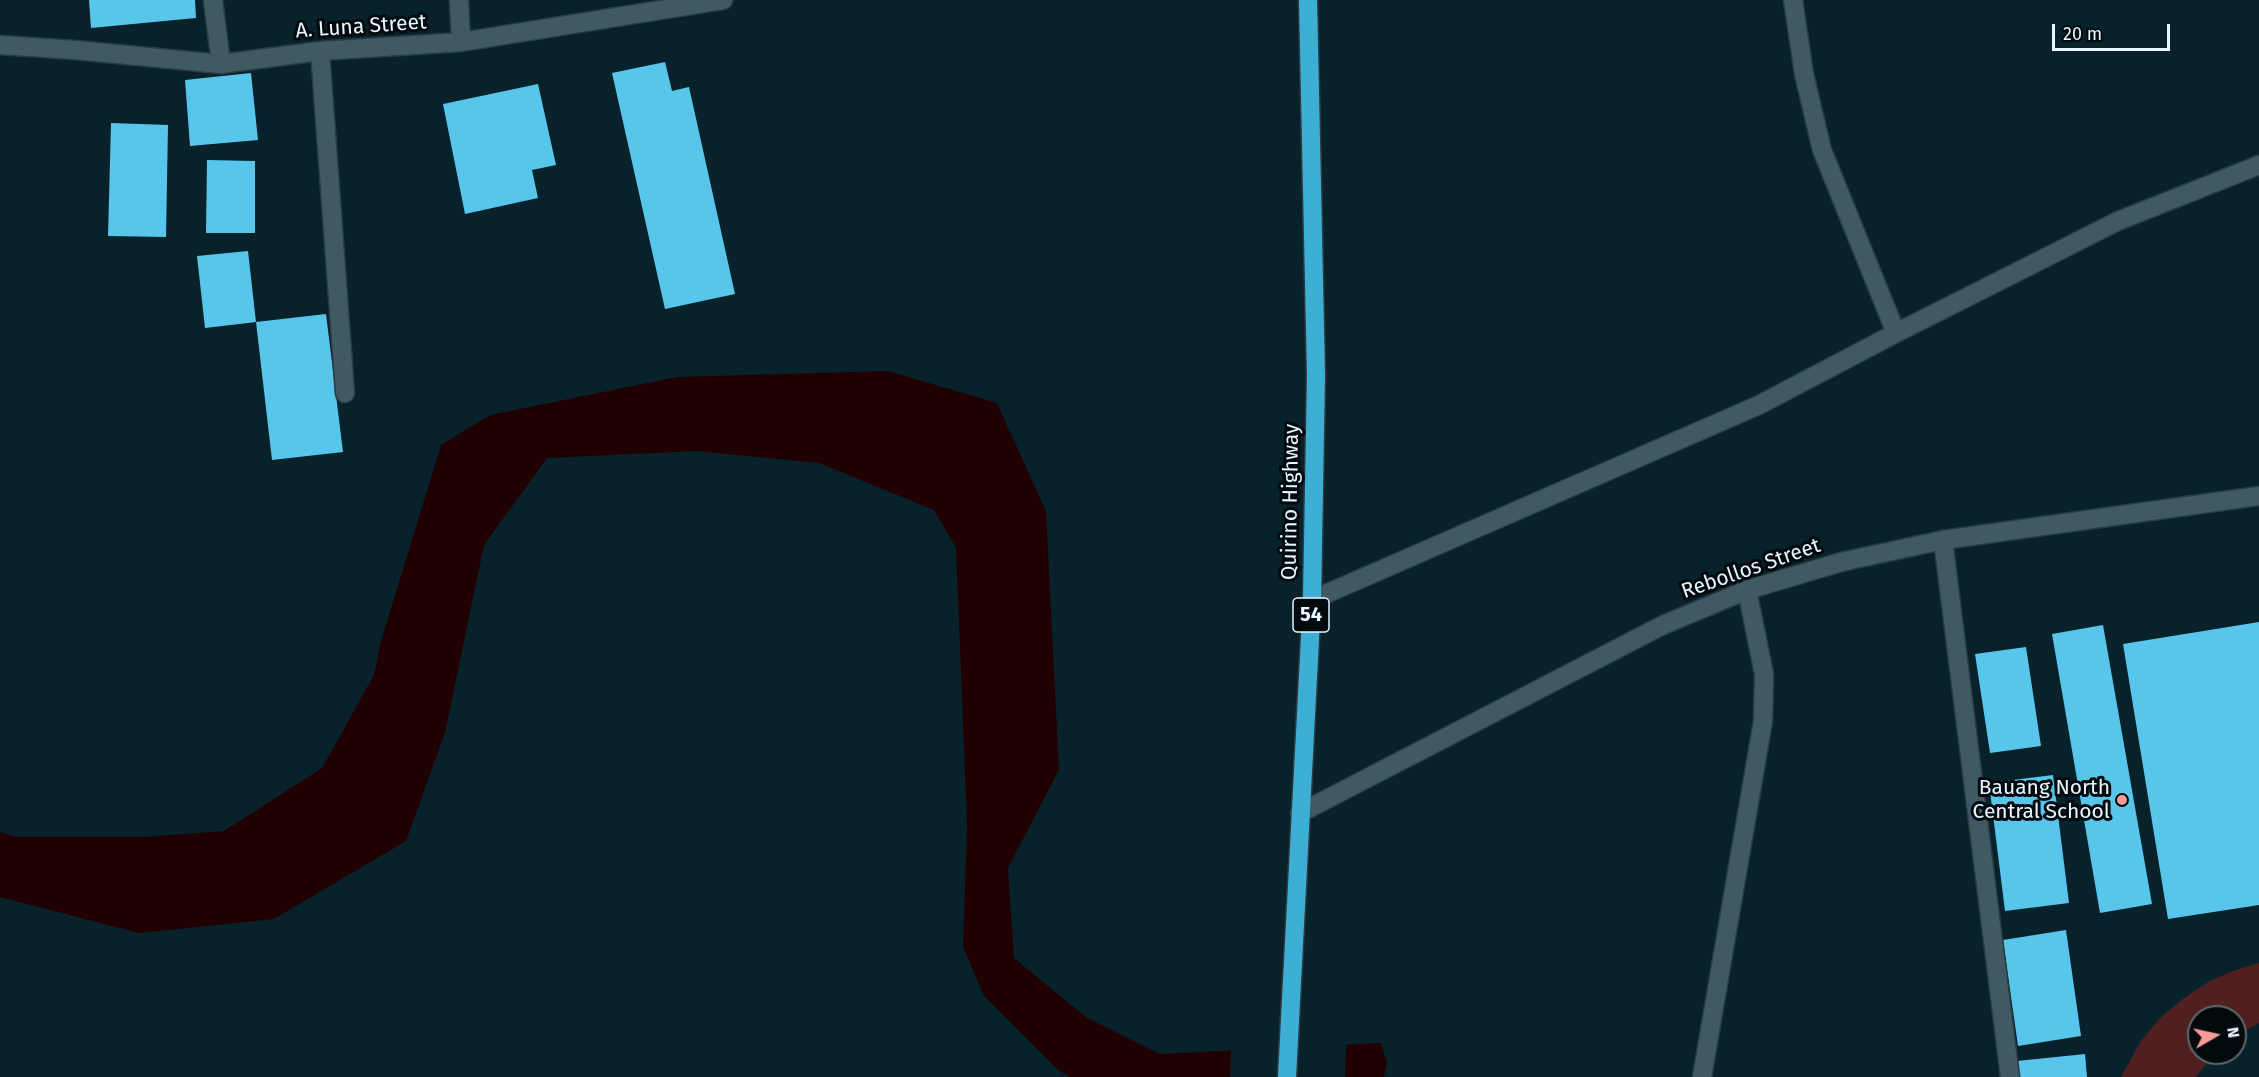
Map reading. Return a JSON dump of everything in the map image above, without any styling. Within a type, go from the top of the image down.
[{"type":"highway","name":"Quirino Highway","points":[[1287,1077],[1312,600],[1316,375],[1308,0]]},
{"type":"street","points":[[213,0],[221,64]]},
{"type":"street","points":[[459,0],[462,42]]},
{"type":"street","name":"A. Luna Street","points":[[0,45],[221,64],[320,51],[462,42],[723,0]]},
{"type":"street","points":[[1793,0],[1804,74],[1822,150],[1896,333]]},
{"type":"street","points":[[320,51],[345,393]]},
{"type":"street","points":[[1312,600],[1759,405],[2118,221],[2259,165]]},
{"type":"street","name":"Rebollos Street","points":[[1300,813],[1663,625],[1747,590],[1841,562],[1943,540],[2259,496]]},
{"type":"street","points":[[1943,540],[2010,1077]]},
{"type":"street","points":[[1702,1077],[1763,721],[1764,674],[1747,590]]},
{"type":"shaded area","points":[[888,371],[997,403],[1046,511],[1059,770],[1008,868],[1014,958],[1087,1018],[1160,1054],[1381,1043],[1387,1063],[1384,1077],[1070,1077],[1058,1070],[984,996],[963,947],[967,824],[956,548],[934,510],[819,463],[696,451],[547,458],[484,545],[445,733],[406,841],[274,919],[139,933],[0,897],[0,832],[16,837],[143,837],[224,831],[322,768],[374,675],[381,641],[441,445],[490,415],[677,377]]},
{"type":"shaded area","points":[[2259,963],[2259,1023],[2247,1030],[2247,1005],[2187,1005],[2187,1065],[2206,1065],[2196,1077],[2121,1077],[2141,1041],[2160,1018],[2184,998],[2210,981]]},
{"type":"pier","points":[[1346,1042],[1345,1077],[1230,1077],[1231,1048]]},
{"type":"building","points":[[89,0],[195,0],[196,18],[91,28]]},
{"type":"building","points":[[665,62],[672,91],[689,87],[735,294],[665,309],[612,73]]},
{"type":"building","points":[[251,73],[258,140],[190,146],[185,80]]},
{"type":"building","points":[[538,84],[556,165],[532,170],[538,198],[465,214],[443,104]]},
{"type":"building","points":[[111,123],[168,125],[166,237],[108,236]]},
{"type":"building","points":[[207,160],[255,161],[255,233],[206,233]]},
{"type":"building","points":[[248,251],[256,322],[205,328],[197,256]]},
{"type":"building","points":[[326,314],[343,452],[272,460],[256,322]]},
{"type":"building","points":[[2259,622],[2259,905],[2168,919],[2123,644]]},
{"type":"building","points":[[2103,625],[2152,904],[2100,913],[2052,634]]},
{"type":"building","points":[[2026,647],[2041,746],[1990,753],[1975,654]]},
{"type":"building","points":[[2053,775],[2069,903],[2005,911],[1989,783]]},
{"type":"building","points":[[2066,930],[2081,1036],[2018,1046],[2003,940]]},
{"type":"building","points":[[2085,1054],[2087,1077],[2019,1077],[2017,1061]]},
{"type":"place","name":"Bauang North Central School","points":[[2122,800]]}]
